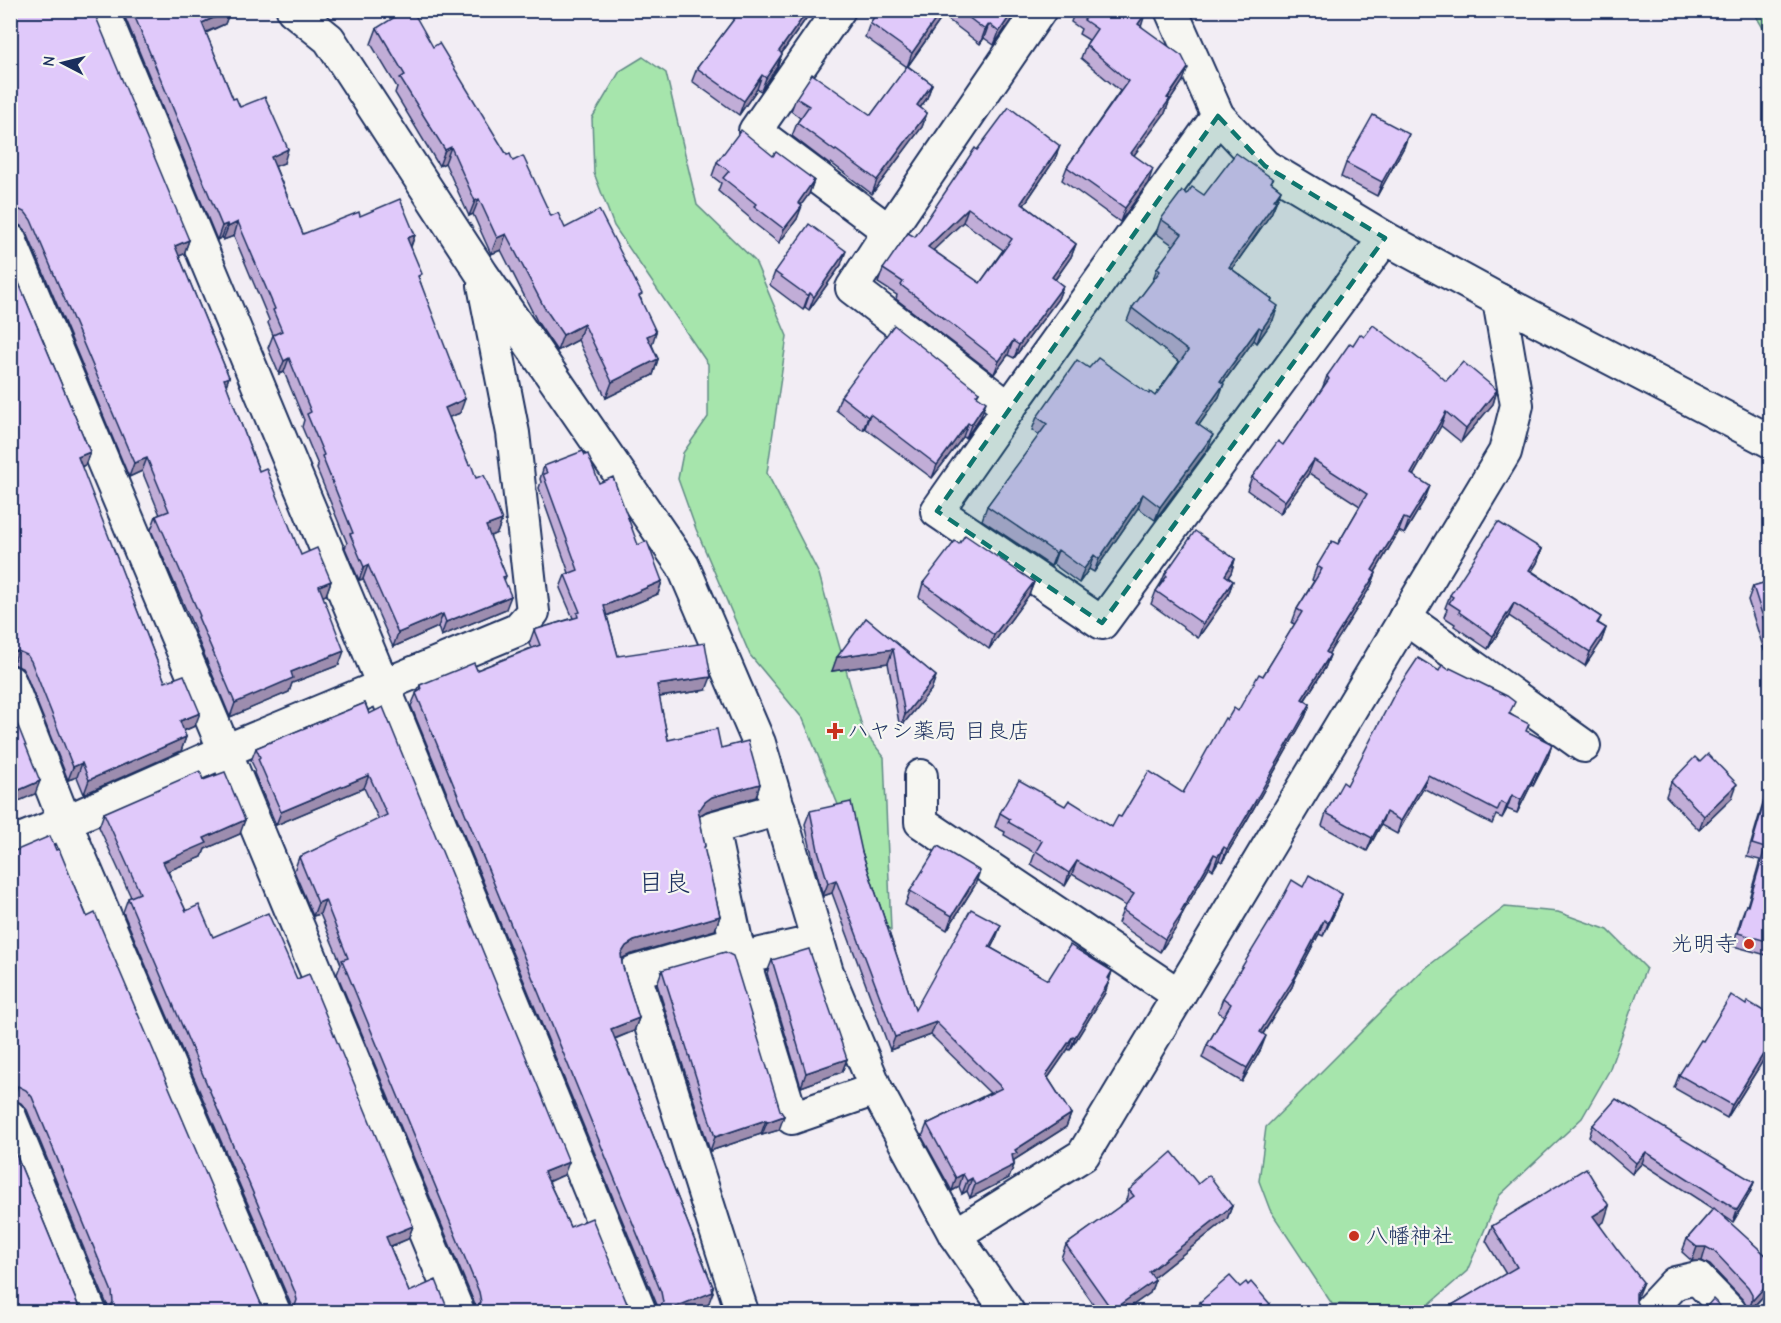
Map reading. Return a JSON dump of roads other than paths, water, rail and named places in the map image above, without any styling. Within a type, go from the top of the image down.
[{"type":"street","points":[[102,10],[383,685],[640,1312]]},
{"type":"street","points":[[292,10],[329,39],[482,274],[683,566],[759,743],[827,972],[876,1089],[955,1235],[1008,1312]]},
{"type":"street","points":[[839,10],[755,131],[889,231]]},
{"type":"street","points":[[1009,408],[852,288],[1040,10]]},
{"type":"street","points":[[1171,10],[1218,116],[1265,166],[1385,238],[1770,441]]},
{"type":"street","points":[[1218,116],[937,511],[1102,623],[1385,238]]},
{"type":"street","points":[[10,240],[458,1312]]},
{"type":"street","points":[[10,844],[225,751],[518,630],[533,612],[513,433],[482,274]]},
{"type":"street","points":[[955,1235],[1083,1155],[1505,452],[1516,405],[1499,300]]},
{"type":"street","points":[[1405,618],[1584,746]]},
{"type":"street","points":[[10,682],[65,822],[274,1312]]},
{"type":"street","points":[[921,776],[921,822],[1179,995]]},
{"type":"street","points":[[779,809],[712,828],[736,941],[792,1118],[876,1089]]},
{"type":"street","points":[[742,1312],[634,972],[723,946],[743,958],[818,941]]},
{"type":"street","points":[[10,1117],[90,1312]]},
{"type":"street","points":[[1648,1312],[1675,1282],[1697,1278],[1730,1312]]},
{"type":"place","name":"ハヤシ薬局 目良店","points":[[835,731]]},
{"type":"place","name":"光明寺","points":[[1749,944]]},
{"type":"place","name":"八幡神社","points":[[1354,1236]]},
{"type":"district","name":"目良","points":[[664,883]]}]
